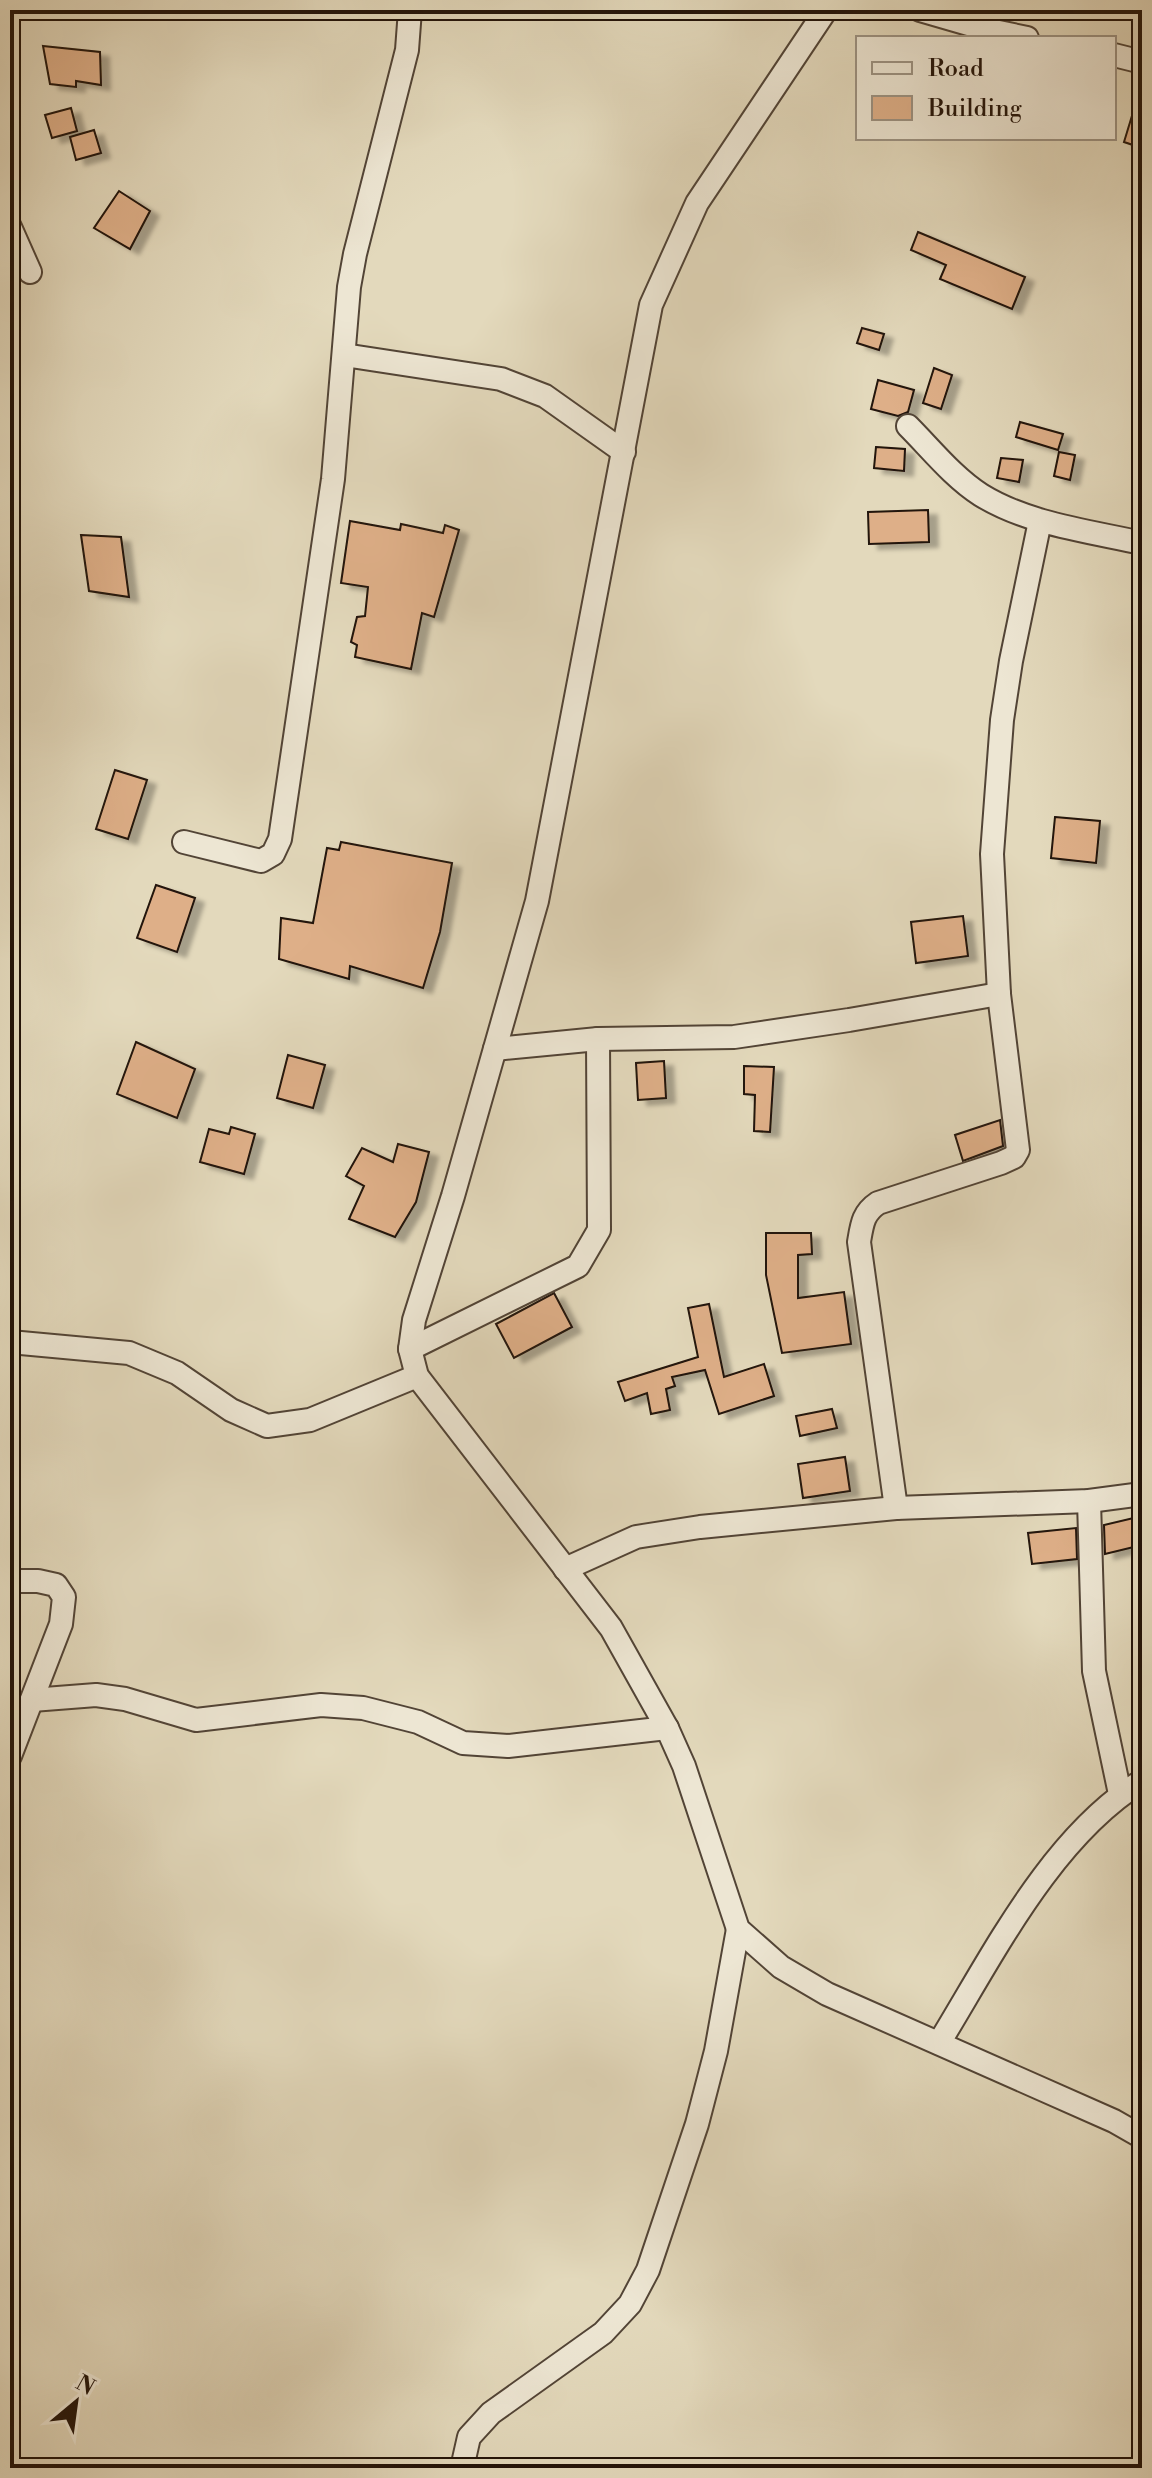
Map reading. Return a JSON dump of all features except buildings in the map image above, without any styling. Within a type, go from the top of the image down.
[{"type":"street","points":[[184,842],[261,861],[273,854],[280,839],[333,479],[355,254],[407,50],[410,10]]},
{"type":"street","points":[[462,2468],[469,2437],[491,2413],[603,2333],[630,2304],[648,2270],[697,2124],[716,2051],[738,1929],[684,1766],[667,1728],[611,1628],[417,1376],[410,1349],[414,1320],[537,901],[651,305],[697,203],[826,10]]},
{"type":"street","points":[[920,10],[1018,36]]},
{"type":"street","points":[[1116,56],[1142,62]]},
{"type":"street","points":[[10,227],[30,272]]},
{"type":"street","points":[[344,355],[501,379],[545,396],[624,452]]},
{"type":"street","points":[[908,426],[959,478],[982,496],[1040,521],[1142,543]]},
{"type":"street","points":[[896,1508],[859,1242],[862,1220],[869,1209],[878,1203],[1001,1163],[1014,1157],[1018,1150],[999,994],[992,854],[1002,720],[1040,521]]},
{"type":"street","points":[[495,1049],[598,1039],[734,1037],[999,994]]},
{"type":"street","points":[[410,1349],[578,1266],[588,1252],[599,1230],[598,1039]]},
{"type":"street","points":[[10,1342],[129,1353],[177,1373],[231,1410],[267,1426],[310,1420],[417,1376]]},
{"type":"street","points":[[565,1569],[636,1537],[700,1527],[896,1508],[1089,1501],[1142,1494]]},
{"type":"street","points":[[1089,1501],[1094,1671],[1120,1794]]},
{"type":"street","points":[[10,1581],[38,1581],[56,1585],[64,1597],[61,1624],[10,1756]]},
{"type":"street","points":[[32,1700],[96,1695],[125,1699],[196,1720],[321,1705],[363,1708],[418,1722],[463,1743],[481,1746],[508,1746],[667,1728]]},
{"type":"street","points":[[939,2043],[1050,1869],[1086,1826],[1120,1794],[1142,1781]]},
{"type":"street","points":[[738,1929],[781,1967],[827,1994],[1114,2121],[1142,2137]]}]
